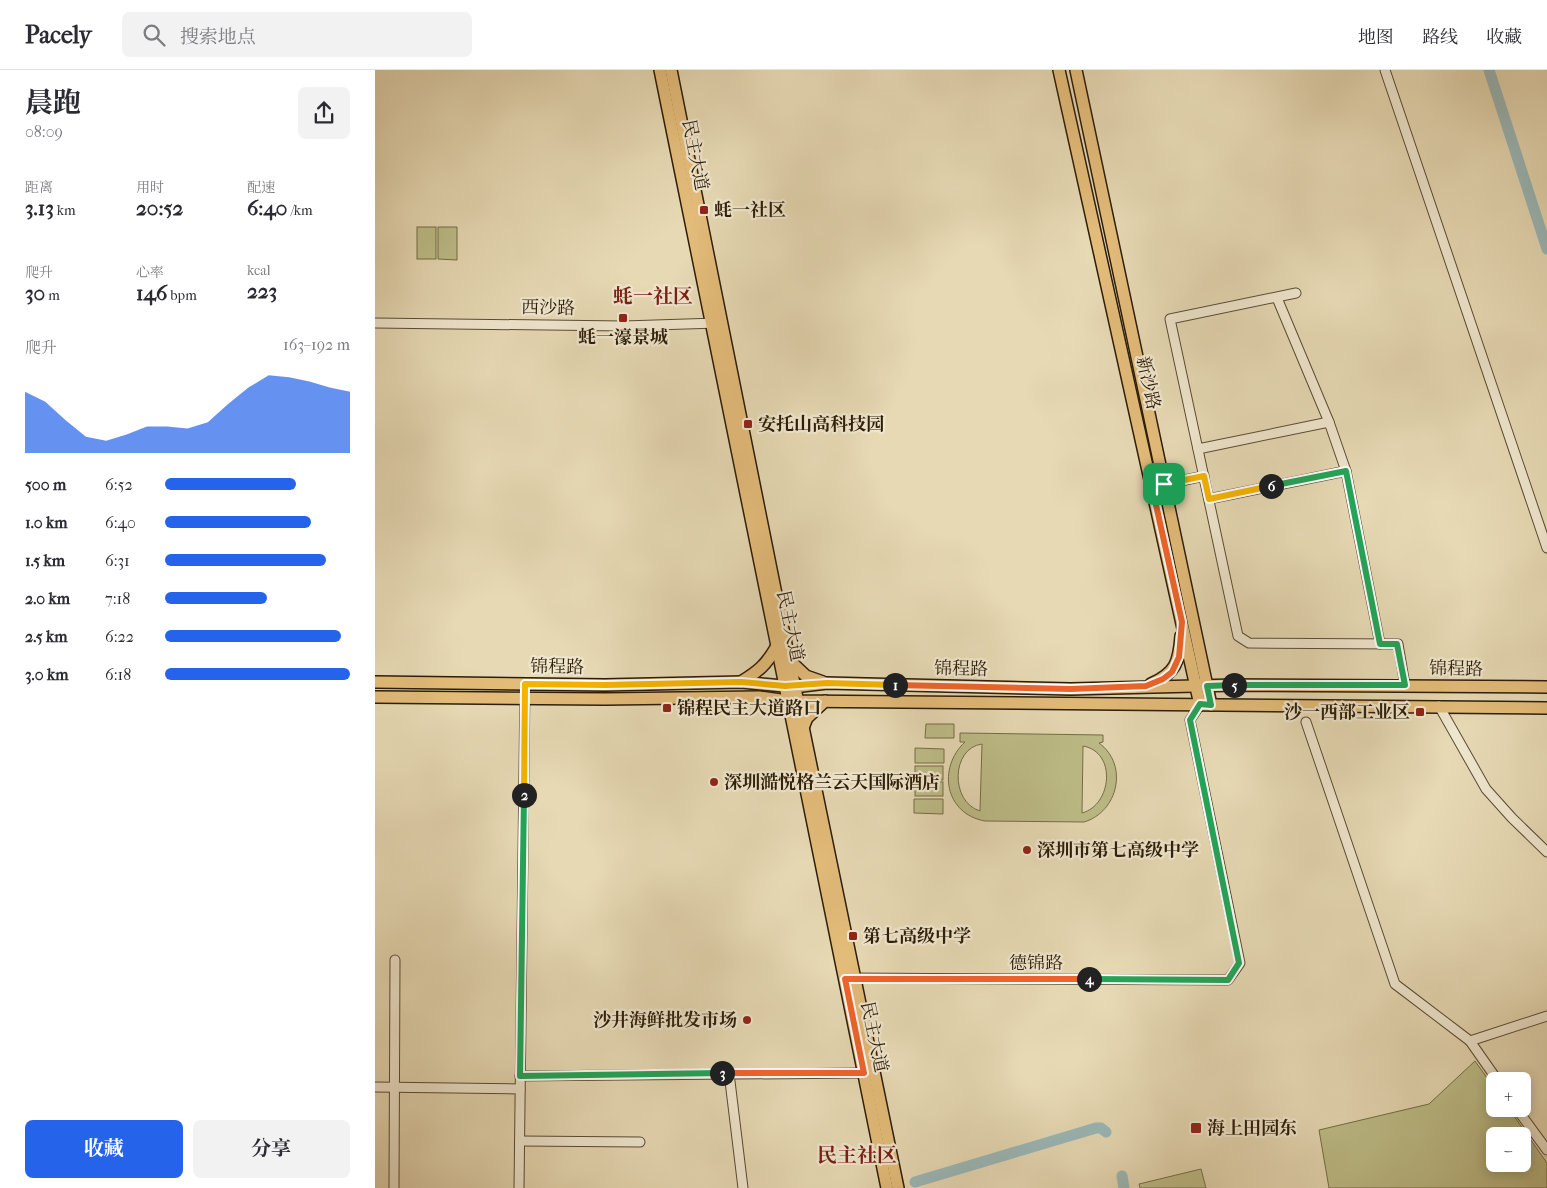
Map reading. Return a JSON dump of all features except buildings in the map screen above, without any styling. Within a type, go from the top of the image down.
[{"type":"main road","name":"民主大道","points":[[660,70],[789,660],[790,687]]},
{"type":"main road","name":"民主大道","points":[[671,70],[716,323],[777,646],[790,687],[850,978],[898,1188]]},
{"type":"main road","name":"新沙路","points":[[1059,70],[1182,622],[1205,705]]},
{"type":"main road","name":"新沙路","points":[[1076,70],[1200,652],[1201,686]]},
{"type":"main road","points":[[1146,686],[1163,679],[1172,672],[1179,657],[1182,622]]},
{"type":"main road","points":[[741,682],[759,671],[768,662],[777,646]]},
{"type":"main road","points":[[1200,652],[1210,671],[1220,680],[1234,685]]},
{"type":"main road","points":[[789,660],[806,676],[827,683]]},
{"type":"main road","name":"锦程路","points":[[375,682],[605,685],[741,682],[790,687],[827,683],[1071,689],[1234,685],[1547,687]]},
{"type":"main road","name":"锦程路","points":[[375,697],[605,699],[759,697],[793,701],[1547,708]]},
{"type":"main road","points":[[759,697],[779,708],[797,726],[825,701]]},
{"type":"main road","name":"民主大道","points":[[850,978],[864,1073],[887,1188]]},
{"type":"street","points":[[1385,70],[1547,548]]},
{"type":"street","points":[[1296,293],[1170,320],[1238,636],[1249,643],[1397,644],[1405,685]]},
{"type":"street","points":[[1277,298],[1329,422],[1346,471],[1380,644]]},
{"type":"street","name":"西沙路","points":[[375,323],[624,326],[716,323]]},
{"type":"street","points":[[1198,449],[1329,422]]},
{"type":"street","points":[[1209,499],[1346,471]]},
{"type":"street","points":[[1152,487],[1204,476]]},
{"type":"street","points":[[519,1188],[525,684]]},
{"type":"street","name":"德锦路","points":[[850,978],[1228,980],[1239,963],[1190,720],[1205,705]]},
{"type":"street","points":[[1439,706],[1486,789],[1547,852]]},
{"type":"street","points":[[1306,722],[1395,984],[1470,1041],[1492,1072]]},
{"type":"street","points":[[394,1188],[395,960]]},
{"type":"street","points":[[1470,1041],[1547,1016]]},
{"type":"street","points":[[729,1073],[743,1188]]},
{"type":"street","points":[[520,1076],[864,1073]]},
{"type":"street","points":[[375,1087],[520,1089]]},
{"type":"street","points":[[1523,1117],[1547,1150]]},
{"type":"street","points":[[520,1141],[640,1142]]},
{"type":"green space","points":[[417,227],[436,227],[436,259],[417,259]]},
{"type":"green space","points":[[438,227],[457,227],[457,260],[438,259]]},
{"type":"green space","points":[[926,724],[954,724],[954,738],[925,738]]},
{"type":"green space","points":[[960,733],[1103,735],[1103,742],[1099,743],[1108,752],[1114,763],[1116,775],[1112,798],[1105,809],[1096,817],[1084,822],[985,821],[972,817],[961,809],[949,789],[948,777],[951,764],[956,753],[965,742],[960,742]],"holes":[[[982,744],[980,811],[970,806],[963,797],[959,787],[958,776],[964,755],[972,748]],[[1083,746],[1094,750],[1101,758],[1106,768],[1107,779],[1100,800],[1092,808],[1082,813]]]},
{"type":"green space","points":[[915,748],[944,749],[944,763],[915,763]]},
{"type":"green space","points":[[915,766],[943,766],[943,780],[915,780]]},
{"type":"green space","points":[[915,782],[943,782],[943,796],[915,796]]},
{"type":"green space","points":[[914,799],[943,799],[943,814],[914,813]]},
{"type":"green space","points":[[1475,1061],[1486,1076],[1486,1117],[1515,1117],[1522,1127],[1486,1127],[1486,1172],[1531,1172],[1531,1140],[1547,1163],[1547,1188],[1329,1188],[1319,1130],[1429,1104]]},
{"type":"green space","points":[[1201,1169],[1206,1188],[1140,1188],[1139,1184]]},
{"type":"waterway","points":[[1489,70],[1547,249]]},
{"type":"waterway","points":[[915,1182],[1096,1128],[1101,1128],[1106,1132]]},
{"type":"waterway","points":[[1122,1176],[1124,1188]]},
{"type":"place","name":"蚝一社区","points":[[704,210]]},
{"type":"place","name":"蚝一濠景城","points":[[623,318]]},
{"type":"place","name":"安托山高科技园","points":[[748,424]]},
{"type":"place","name":"锦程民主大道路口","points":[[667,708]]},
{"type":"place","name":"沙一西部工业区","points":[[1420,712]]},
{"type":"place","name":"深圳澔悦格兰云天国际酒店","points":[[714,782]]},
{"type":"place","name":"深圳市第七高级中学","points":[[1027,850]]},
{"type":"place","name":"第七高级中学","points":[[853,936]]},
{"type":"place","name":"沙井海鲜批发市场","points":[[747,1020]]},
{"type":"place","name":"海上田园东","points":[[1196,1128]]},
{"type":"district","name":"蚝一社区","points":[[653,296]]},
{"type":"district","name":"民主社区","points":[[857,1155]]},
{"type":"route","points":[[1346,471],[1380,644],[1397,644],[1405,685],[1207,686],[1211,705],[1200,704],[1190,720],[1239,963],[1228,980],[845,979],[864,1073],[520,1076],[525,684],[605,685],[741,682],[794,687],[827,683],[1071,689],[1146,686],[1163,679],[1172,672],[1179,657],[1182,622],[1152,487],[1164,484],[1204,476],[1209,499],[1346,471]]}]
